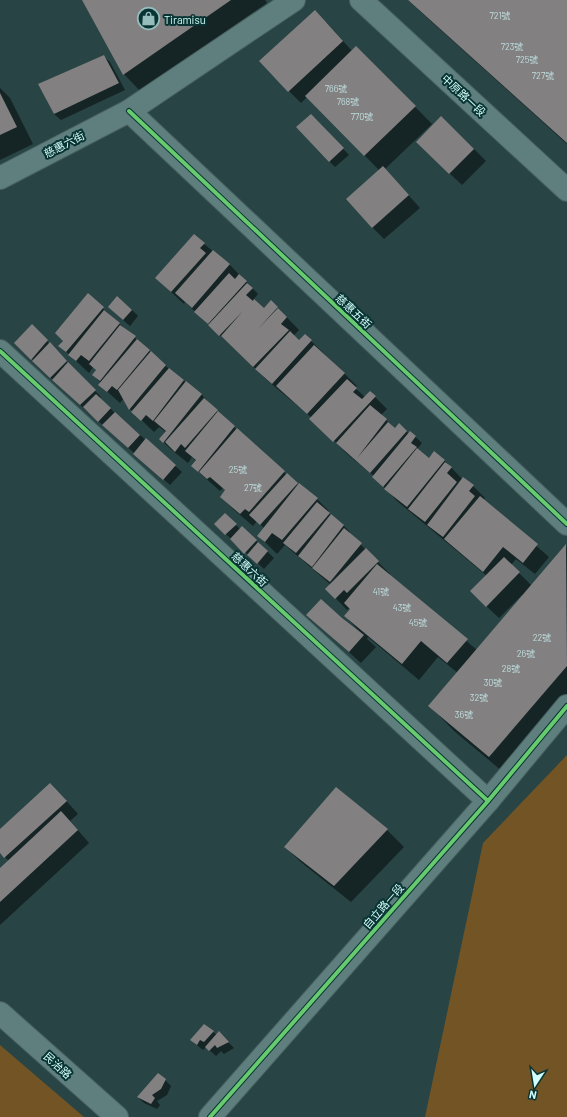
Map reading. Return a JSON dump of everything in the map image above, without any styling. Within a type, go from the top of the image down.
[{"type":"street","name":"慈惠六街","points":[[0,178],[129,111],[294,0]]},
{"type":"street","name":"中原路一段","points":[[361,0],[567,190]]},
{"type":"street","name":"慈惠五街","points":[[129,111],[567,524]]},
{"type":"street","name":"慈惠六街","points":[[0,351],[488,801]]},
{"type":"street","name":"自立路一段","points":[[210,1117],[488,801],[567,706]]},
{"type":"street","name":"民治路","points":[[0,1013],[117,1117]]},
{"type":"shaded area","points":[[567,755],[567,1117],[425,1117],[483,843]]},
{"type":"shaded area","points":[[0,1045],[84,1117],[0,1117]]},
{"type":"building","name":"Tiramisu","points":[[82,0],[231,0],[123,75]]},
{"type":"building","points":[[408,0],[567,0],[567,143]]},
{"type":"building","points":[[315,10],[343,41],[288,92],[259,61]]},
{"type":"building","points":[[356,46],[416,106],[364,156],[305,96]]},
{"type":"building","points":[[104,55],[119,83],[54,114],[38,84]]},
{"type":"building","points":[[0,93],[17,127],[0,135]]},
{"type":"building","points":[[311,114],[344,148],[329,162],[296,127]]},
{"type":"building","points":[[441,116],[474,149],[449,174],[416,142]]},
{"type":"building","points":[[383,166],[409,195],[372,228],[346,199]]},
{"type":"building","points":[[194,234],[205,243],[200,248],[206,253],[171,292],[155,278]]},
{"type":"building","points":[[213,250],[230,264],[192,308],[175,293]]},
{"type":"building","points":[[229,273],[235,279],[239,274],[247,281],[208,324],[194,312]]},
{"type":"building","points":[[247,283],[253,288],[246,295],[253,301],[254,299],[264,308],[271,300],[278,307],[257,330],[278,308],[287,317],[281,324],[289,330],[253,367],[221,336],[243,311],[219,336],[208,325]]},
{"type":"building","points":[[88,293],[104,307],[66,352],[58,346],[63,341],[55,333]]},
{"type":"building","points":[[117,296],[132,310],[123,320],[108,307]]},
{"type":"building","points":[[104,310],[120,323],[89,361],[81,355],[76,361],[68,355]]},
{"type":"building","points":[[32,324],[48,340],[31,360],[14,343]]},
{"type":"building","points":[[120,325],[136,336],[100,381],[92,375],[96,370],[89,364]]},
{"type":"building","points":[[290,331],[299,340],[305,334],[312,340],[272,384],[255,369]]},
{"type":"building","points":[[137,339],[150,350],[117,390],[112,386],[107,392],[98,385]]},
{"type":"building","points":[[50,342],[67,361],[50,378],[32,361]]},
{"type":"building","points":[[314,345],[345,373],[307,414],[276,386]]},
{"type":"building","points":[[151,351],[166,365],[129,410],[118,390]]},
{"type":"building","points":[[68,362],[96,390],[80,405],[52,380]]},
{"type":"building","points":[[169,368],[184,380],[153,421],[146,415],[141,421],[131,412]]},
{"type":"building","points":[[347,379],[357,388],[353,392],[362,399],[370,391],[376,396],[333,442],[309,419]]},
{"type":"building","points":[[186,381],[202,394],[163,443],[159,439],[166,431],[154,421]]},
{"type":"building","points":[[96,394],[111,408],[98,422],[83,407]]},
{"type":"building","points":[[204,398],[218,410],[185,448],[181,444],[175,452],[165,442]]},
{"type":"building","points":[[370,405],[387,419],[357,458],[388,422],[395,428],[399,423],[407,431],[370,473],[336,443]]},
{"type":"building","points":[[218,411],[235,426],[198,472],[191,466],[196,460],[185,451]]},
{"type":"building","points":[[115,412],[140,435],[128,448],[102,425]]},
{"type":"building","points":[[237,428],[285,471],[249,512],[245,509],[240,514],[220,497],[225,490],[210,477],[207,479],[199,472]]},
{"type":"building","points":[[410,431],[416,436],[411,443],[417,447],[383,487],[372,477]]},
{"type":"building","points":[[146,438],[176,465],[163,480],[133,454]]},
{"type":"building","points":[[417,448],[429,458],[434,451],[445,460],[407,507],[384,489]]},
{"type":"building","points":[[445,462],[452,467],[447,473],[457,482],[425,522],[408,509]]},
{"type":"building","points":[[287,473],[298,483],[260,525],[249,515]]},
{"type":"building","points":[[463,477],[474,485],[469,491],[475,496],[443,537],[427,525]]},
{"type":"building","points":[[299,483],[318,498],[282,540],[272,533],[265,542],[257,536]]},
{"type":"building","points":[[480,496],[538,544],[523,563],[503,547],[483,572],[444,539]]},
{"type":"building","points":[[317,502],[330,513],[296,553],[283,543]]},
{"type":"building","points":[[225,513],[237,524],[225,535],[214,524]]},
{"type":"building","points":[[331,514],[344,525],[312,567],[298,556]]},
{"type":"building","points":[[242,526],[257,540],[244,554],[230,539]]},
{"type":"building","points":[[344,528],[362,543],[330,582],[312,568]]},
{"type":"building","points":[[258,542],[268,551],[257,564],[247,555]]},
{"type":"building","points":[[566,544],[567,666],[489,757],[428,706]]},
{"type":"building","points":[[366,548],[379,561],[347,593],[344,590],[335,599],[325,589]]},
{"type":"building","points":[[504,557],[520,572],[486,607],[470,591]]},
{"type":"building","points":[[377,564],[468,639],[447,663],[421,641],[402,664],[344,616],[350,609],[344,603]]},
{"type":"building","points":[[321,599],[364,635],[349,652],[306,615]]},
{"type":"building","points":[[50,783],[67,801],[4,858],[0,853],[0,829]]},
{"type":"building","points":[[336,787],[388,829],[334,886],[284,847]]},
{"type":"building","points":[[61,811],[78,830],[0,902],[0,868]]},
{"type":"building","points":[[204,1024],[214,1031],[204,1042],[200,1040],[197,1045],[190,1040]]},
{"type":"building","points":[[219,1031],[229,1042],[217,1048],[215,1045],[209,1051],[205,1047]]},
{"type":"building","points":[[158,1073],[166,1079],[161,1089],[152,1095],[155,1098],[151,1104],[137,1097]]},
{"type":"cycle path","points":[[129,111],[567,524]]},
{"type":"cycle path","points":[[0,351],[488,801]]},
{"type":"cycle path","points":[[210,1117],[488,801],[567,706]]},
{"type":"place","name":"Tiramisu","points":[[148,19]]}]
